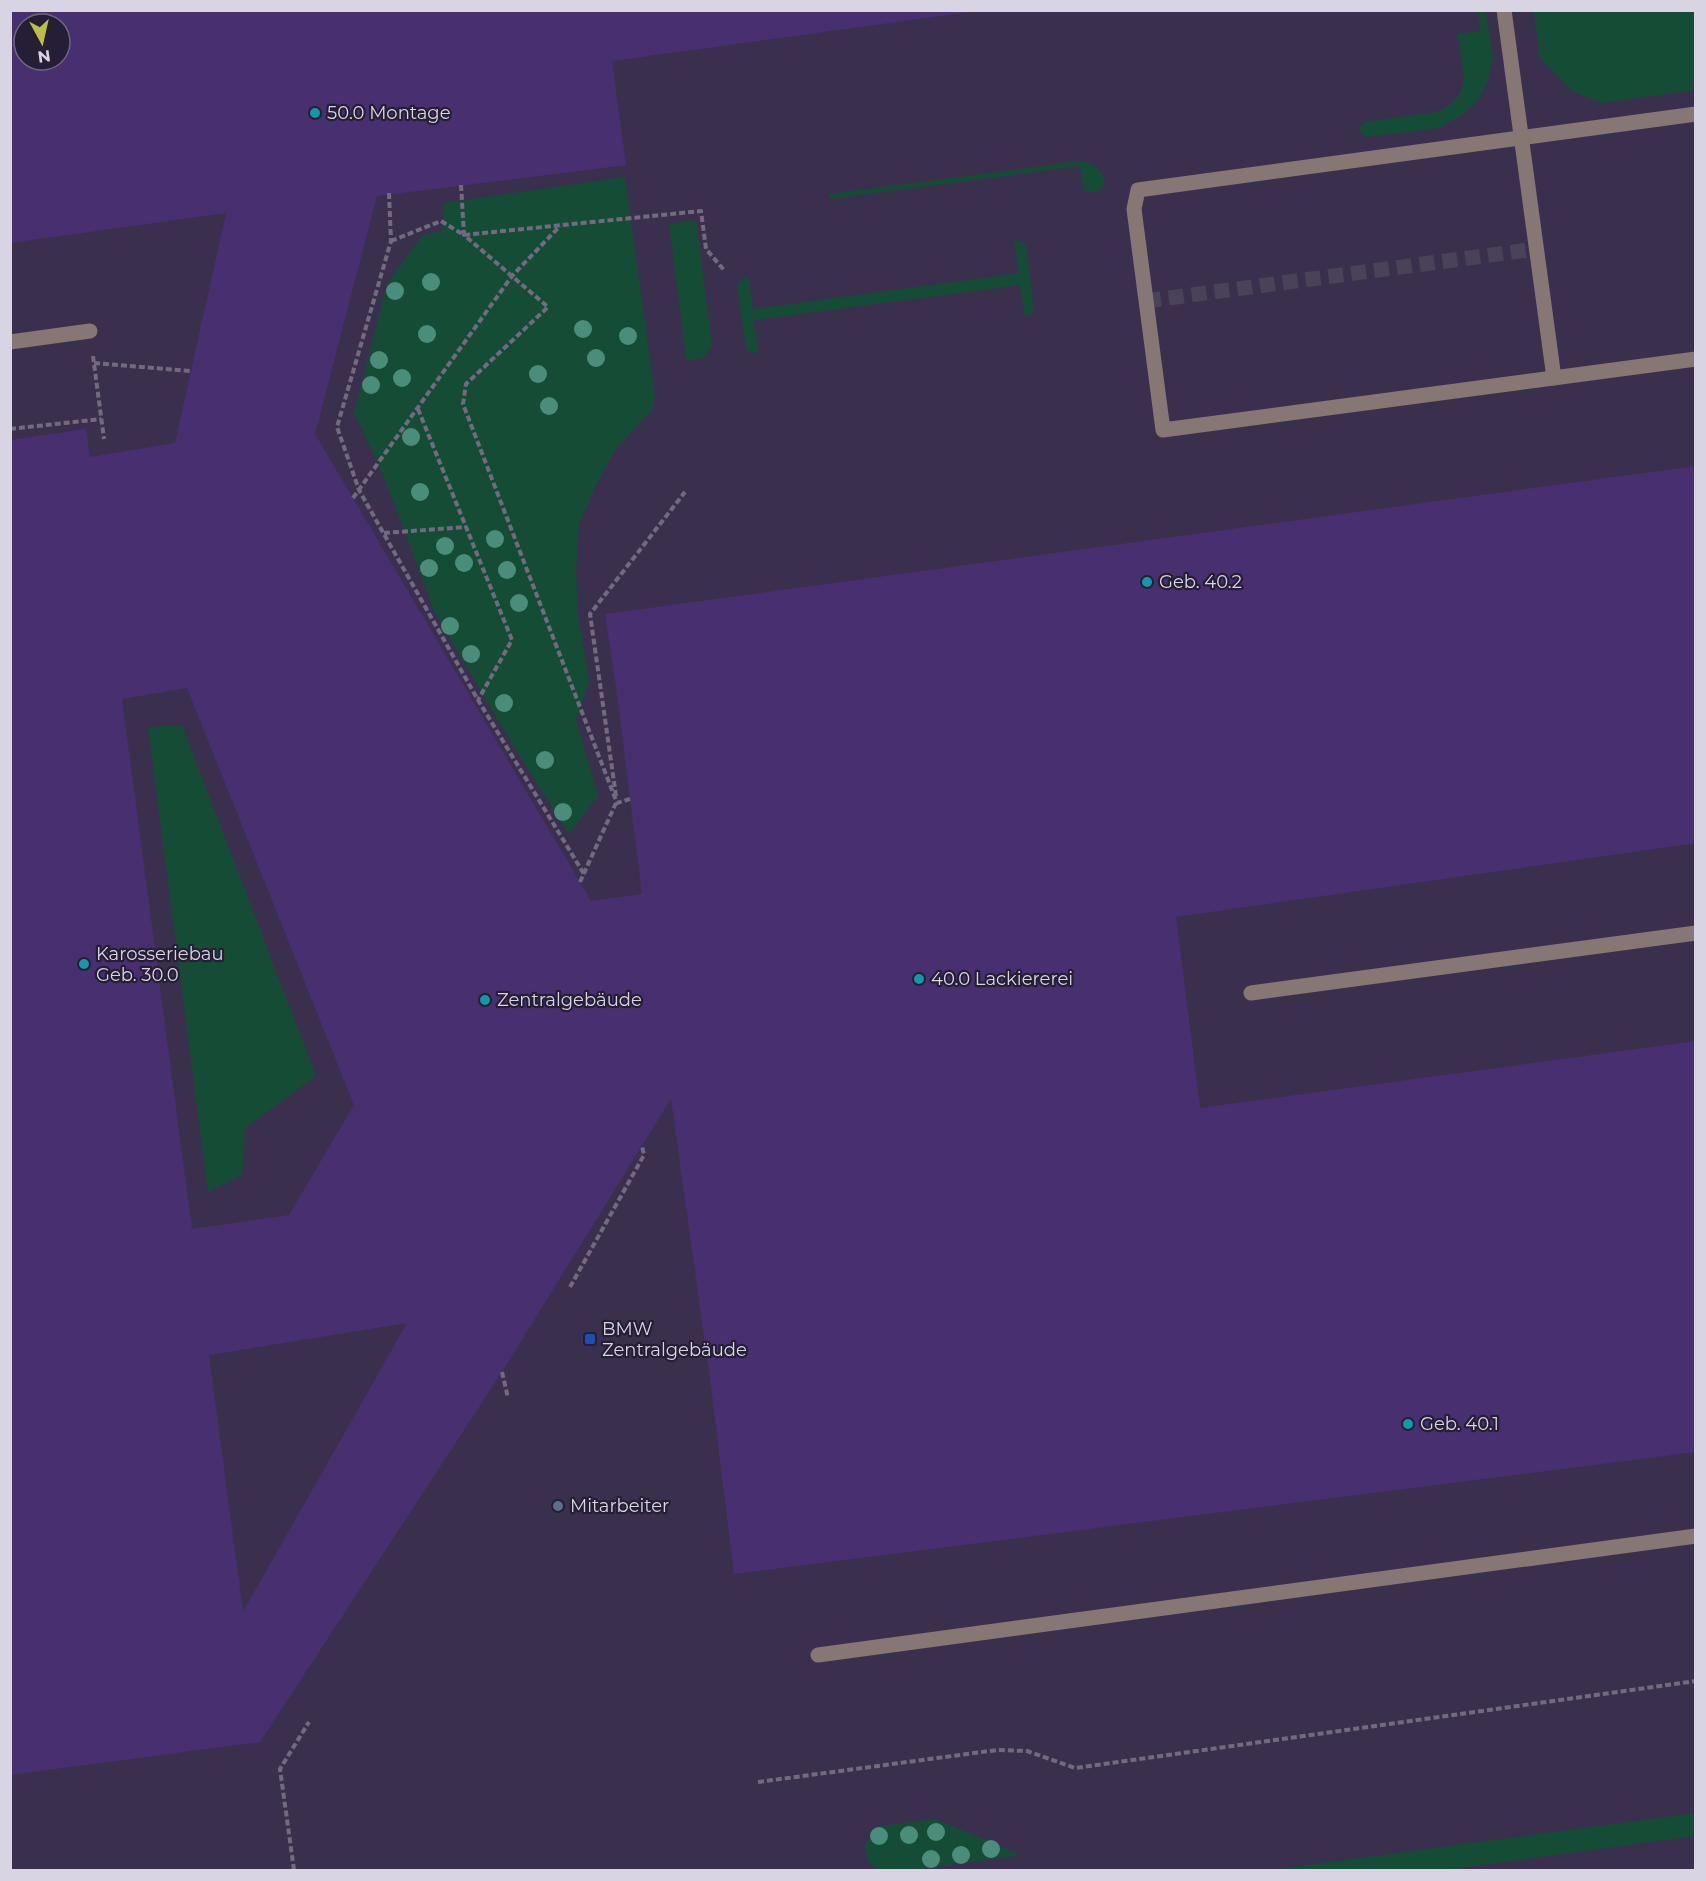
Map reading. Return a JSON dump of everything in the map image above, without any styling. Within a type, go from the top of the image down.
[{"type":"lane","points":[[1504,10],[1554,378]]},
{"type":"lane","points":[[1695,114],[1138,190],[1134,209],[1163,430],[1695,359]]},
{"type":"lane","points":[[10,342],[90,331]]},
{"type":"lane","points":[[1251,993],[1695,933]]},
{"type":"lane","points":[[818,1655],[1695,1536]]},
{"type":"path","points":[[461,185],[464,234]]},
{"type":"path","points":[[389,194],[391,241],[337,427],[359,490],[478,700],[584,874]]},
{"type":"path","points":[[464,234],[701,211],[706,249],[724,270]]},
{"type":"path","points":[[391,241],[441,221],[464,234],[548,307],[466,384],[463,404],[616,803]]},
{"type":"path","points":[[353,498],[512,276],[560,225]]},
{"type":"path","points":[[90,331],[104,439]]},
{"type":"path","points":[[94,363],[191,371]]},
{"type":"path","points":[[418,408],[512,640],[478,700]]},
{"type":"path","points":[[10,429],[101,418]]},
{"type":"path","points":[[580,882],[616,803],[590,614],[685,492]]},
{"type":"path","points":[[384,532],[466,527]]},
{"type":"path","points":[[616,803],[630,799]]},
{"type":"path","points":[[570,1287],[644,1155],[642,1146]]},
{"type":"path","points":[[502,1372],[508,1398]]},
{"type":"path","points":[[758,1782],[997,1750],[1027,1752],[1075,1768],[1695,1681]]},
{"type":"path","points":[[294,1870],[280,1768],[309,1722]]},
{"type":"shaded area","points":[[11,11],[1695,11],[1695,1870],[11,1870]]},
{"type":"green space","points":[[1478,11],[1486,11],[1493,58],[1488,80],[1478,100],[1461,116],[1439,128],[1365,137],[1358,129],[1364,122],[1437,112],[1451,104],[1461,92],[1464,78],[1458,34],[1480,31]]},
{"type":"green space","points":[[1534,11],[1695,11],[1695,90],[1601,103],[1572,91],[1540,58]]},
{"type":"green space","points":[[1081,161],[1091,164],[1103,175],[1103,186],[1099,190],[1084,191],[1080,166],[830,199],[829,194]]},
{"type":"green space","points":[[625,177],[655,397],[652,409],[614,452],[579,524],[576,570],[578,616],[589,682],[576,720],[598,796],[569,834],[512,744],[435,613],[383,474],[354,413],[387,283],[422,236],[442,230],[444,203]]},
{"type":"green space","points":[[696,220],[712,346],[703,358],[689,360],[686,357],[669,224]]},
{"type":"green space","points":[[1014,240],[1026,245],[1034,311],[1031,315],[1025,316],[1020,285],[754,320],[758,352],[751,353],[746,348],[737,285],[742,279],[748,277],[753,309],[1019,273]]},
{"type":"green space","points":[[182,725],[316,1076],[245,1128],[242,1175],[208,1192],[148,727]]},
{"type":"green space","points":[[1695,1813],[1695,1836],[1446,1870],[1271,1870]]},
{"type":"green space","points":[[936,1819],[1021,1855],[914,1870],[879,1870],[868,1861],[865,1845],[879,1826]]},
{"type":"building","points":[[10,10],[984,10],[612,61],[626,165],[377,196],[315,434],[591,901],[642,894],[605,614],[1696,466],[1696,843],[1176,917],[1200,1108],[1696,1041],[1696,1452],[734,1574],[711,1386],[671,1099],[502,1372],[260,1742],[10,1775],[10,440],[86,429],[90,457],[175,443],[226,213],[10,243]],"holes":[[[187,688],[354,1105],[289,1215],[192,1229],[122,699]],[[407,1323],[243,1612],[209,1355]]]},
{"type":"tunnel","points":[[1146,301],[1536,249]]},
{"type":"place","name":"50.0 Montage","points":[[315,113]]},
{"type":"place","name":"Geb. 40.2","points":[[1147,582]]},
{"type":"place","name":"Karosseriebau Geb. 30.0","points":[[84,964]]},
{"type":"place","name":"40.0 Lackiererei","points":[[919,979]]},
{"type":"place","name":"Zentralgebäude","points":[[485,1000]]},
{"type":"place","name":"BMW Zentralgebäude","points":[[590,1339]]},
{"type":"place","name":"Geb. 40.1","points":[[1408,1424]]},
{"type":"place","name":"Mitarbeiter","points":[[558,1506]]}]
